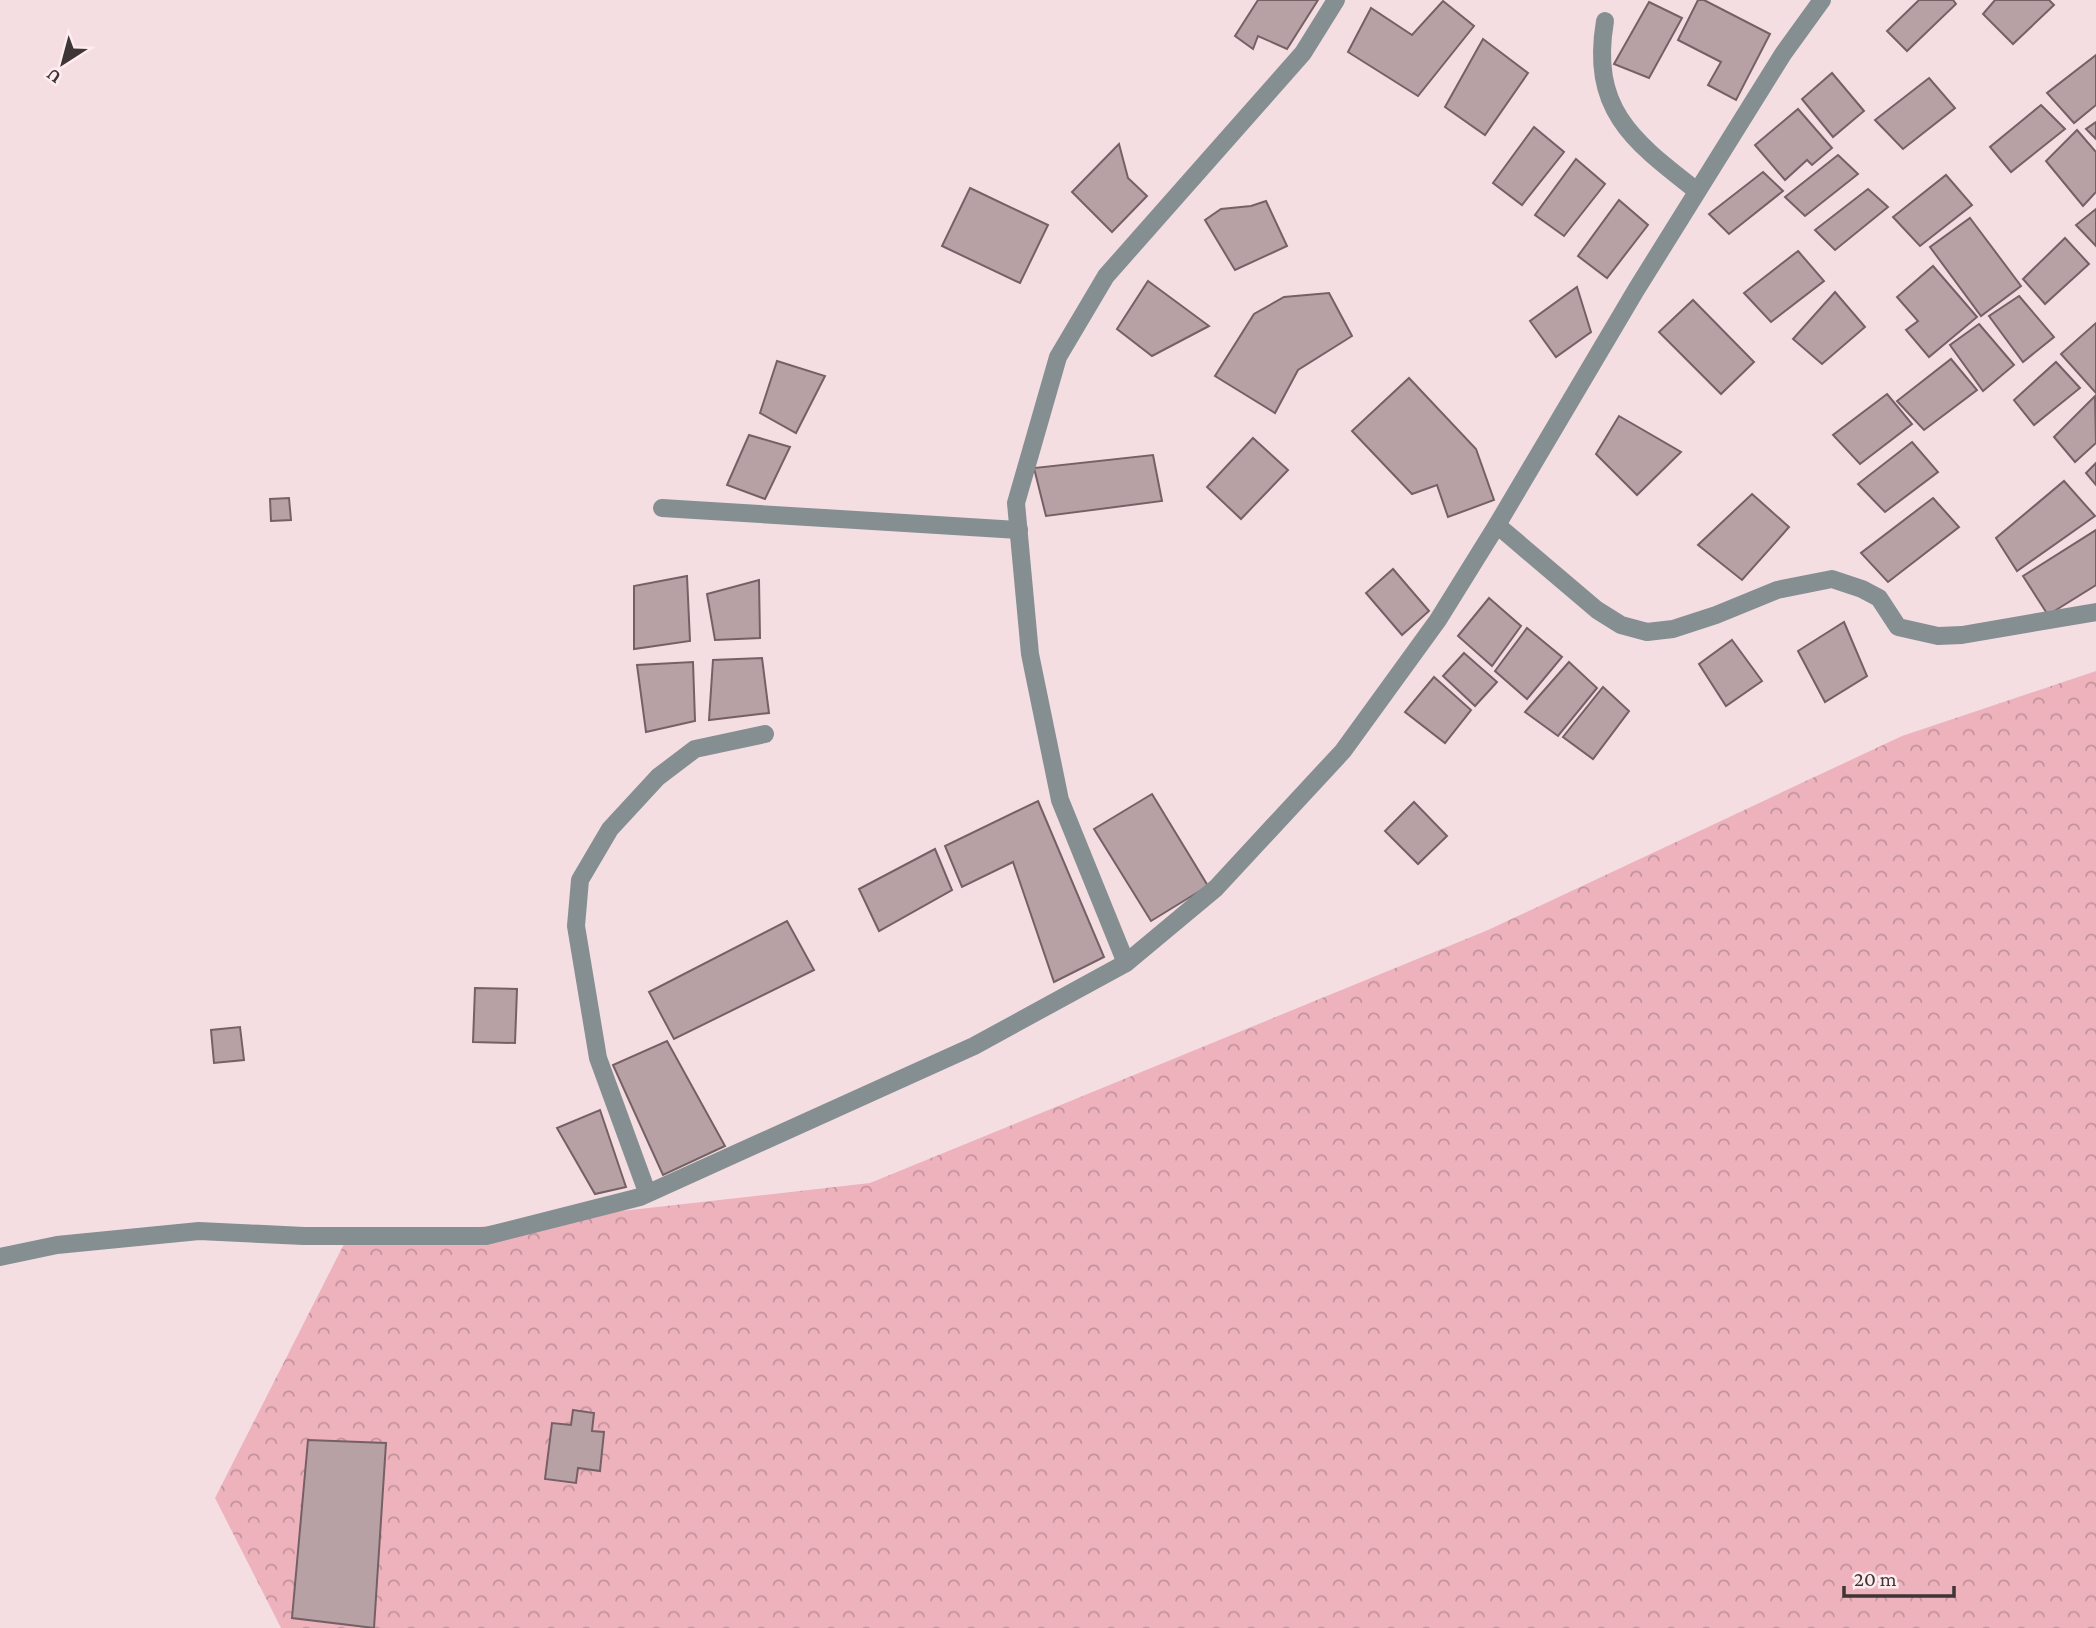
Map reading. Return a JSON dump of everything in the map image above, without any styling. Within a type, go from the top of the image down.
[{"type":"street","points":[[1126,963],[1060,800],[1030,654],[1016,503],[1058,357],[1107,276],[1303,53],[1336,0]]},
{"type":"street","points":[[0,1257],[57,1245],[199,1231],[304,1236],[486,1236],[640,1196],[974,1046],[1126,963],[1216,888],[1343,751],[1438,620],[1698,191],[1783,54],[1822,0]]},
{"type":"street","points":[[1605,21],[1600,46],[1608,100],[1634,136],[1669,169],[1698,191]]},
{"type":"street","points":[[662,508],[1019,530]]},
{"type":"street","points":[[1497,525],[1597,610],[1621,625],[1647,632],[1673,629],[1777,590],[1832,579],[1880,598],[1898,627],[1938,636],[1962,635],[2096,612]]},
{"type":"street","points":[[647,1192],[598,1058],[576,926],[580,880],[610,829],[658,777],[695,749],[765,734]]},
{"type":"green space","points":[[2096,671],[2096,1628],[281,1628],[215,1498],[345,1242],[870,1183],[1488,930],[1902,736]]},
{"type":"building","points":[[1258,0],[1318,0],[1287,49],[1258,36],[1253,49],[1235,36]]},
{"type":"building","points":[[1698,0],[1704,0],[1770,34],[1736,100],[1708,85],[1721,62],[1678,40]]},
{"type":"building","points":[[1919,0],[1953,0],[1956,4],[1907,51],[1887,31]]},
{"type":"building","points":[[1995,0],[2049,0],[2054,5],[2013,44],[1983,14]]},
{"type":"building","points":[[1443,1],[1474,26],[1418,96],[1348,52],[1371,8],[1412,35]]},
{"type":"building","points":[[1649,2],[1682,18],[1649,78],[1614,64]]},
{"type":"building","points":[[1483,39],[1528,73],[1485,135],[1445,107]]},
{"type":"building","points":[[2096,55],[2096,105],[2074,123],[2047,93]]},
{"type":"building","points":[[1832,73],[1864,111],[1833,137],[1802,99]]},
{"type":"building","points":[[1929,78],[1955,108],[1903,149],[1875,120]]},
{"type":"building","points":[[2041,105],[2065,129],[2011,172],[1990,147]]},
{"type":"building","points":[[1798,109],[1832,148],[1812,165],[1807,160],[1785,180],[1755,145]]},
{"type":"building","points":[[2096,122],[2096,139],[2086,129]]},
{"type":"building","points":[[1534,127],[1564,152],[1522,205],[1493,183]]},
{"type":"building","points":[[2077,130],[2096,152],[2096,192],[2083,206],[2046,161]]},
{"type":"building","points":[[1119,144],[1128,178],[1147,196],[1112,232],[1072,192]]},
{"type":"building","points":[[1838,155],[1858,174],[1805,216],[1785,197]]},
{"type":"building","points":[[1576,159],[1605,184],[1564,236],[1535,215]]},
{"type":"building","points":[[1763,172],[1783,191],[1729,234],[1709,214]]},
{"type":"building","points":[[1946,175],[1972,205],[1920,246],[1893,217]]},
{"type":"building","points":[[970,188],[1048,225],[1020,283],[942,246]]},
{"type":"building","points":[[1868,189],[1888,207],[1835,250],[1815,230]]},
{"type":"building","points":[[1619,200],[1648,225],[1607,278],[1578,256]]},
{"type":"building","points":[[1266,201],[1287,246],[1235,270],[1205,220],[1221,209],[1251,206]]},
{"type":"building","points":[[2096,209],[2096,246],[2076,225]]},
{"type":"building","points":[[1970,218],[2021,286],[1981,316],[1930,247]]},
{"type":"building","points":[[2065,238],[2089,264],[2045,304],[2023,279]]},
{"type":"building","points":[[1798,251],[1824,281],[1771,322],[1744,293]]},
{"type":"building","points":[[1933,266],[1977,317],[1929,357],[1906,330],[1918,321],[1897,297]]},
{"type":"building","points":[[1148,281],[1209,326],[1152,356],[1117,329]]},
{"type":"building","points":[[1577,287],[1591,332],[1556,357],[1530,321]]},
{"type":"building","points":[[1835,292],[1865,327],[1822,364],[1793,339]]},
{"type":"building","points":[[1329,293],[1352,336],[1298,370],[1275,413],[1215,376],[1254,314],[1284,297]]},
{"type":"building","points":[[2019,296],[2054,337],[2023,362],[1989,316]]},
{"type":"building","points":[[1693,300],[1754,362],[1721,394],[1659,332]]},
{"type":"building","points":[[2096,323],[2096,393],[2061,354]]},
{"type":"building","points":[[1979,324],[2014,365],[1983,391],[1950,345]]},
{"type":"building","points":[[1951,359],[1977,390],[1924,430],[1897,401]]},
{"type":"building","points":[[777,361],[825,376],[796,433],[760,413]]},
{"type":"building","points":[[2056,362],[2080,388],[2034,425],[2014,400]]},
{"type":"building","points":[[1409,378],[1476,449],[1494,500],[1448,517],[1437,485],[1412,494],[1352,431]]},
{"type":"building","points":[[1887,394],[1912,424],[1860,464],[1833,435]]},
{"type":"building","points":[[2095,396],[2096,443],[2075,462],[2054,437]]},
{"type":"building","points":[[1619,416],[1681,452],[1637,495],[1596,454]]},
{"type":"building","points":[[749,435],[790,447],[765,499],[727,485]]},
{"type":"building","points":[[1253,438],[1288,470],[1241,519],[1207,487]]},
{"type":"building","points":[[1912,442],[1938,472],[1885,512],[1858,484]]},
{"type":"building","points":[[1153,455],[1162,501],[1046,516],[1034,468]]},
{"type":"building","points":[[2096,463],[2096,485],[2086,473]]},
{"type":"building","points":[[2064,481],[2095,516],[2017,571],[1996,538]]},
{"type":"building","points":[[1752,494],[1789,527],[1742,580],[1698,545]]},
{"type":"building","points":[[289,498],[291,520],[271,521],[270,499]]},
{"type":"building","points":[[1933,498],[1959,527],[1888,582],[1861,553]]},
{"type":"building","points":[[2096,530],[2096,585],[2048,615],[2023,576]]},
{"type":"building","points":[[1393,569],[1429,611],[1402,635],[1366,593]]},
{"type":"building","points":[[687,576],[690,641],[634,649],[634,586]]},
{"type":"building","points":[[759,580],[760,638],[715,640],[707,594]]},
{"type":"building","points":[[1489,598],[1521,626],[1492,666],[1458,636]]},
{"type":"building","points":[[1844,622],[1867,676],[1825,702],[1798,651]]},
{"type":"building","points":[[1527,628],[1562,657],[1527,699],[1495,671]]},
{"type":"building","points":[[1732,640],[1762,681],[1726,706],[1699,664]]},
{"type":"building","points":[[1464,653],[1497,682],[1475,706],[1443,676]]},
{"type":"building","points":[[762,658],[769,713],[709,720],[713,660]]},
{"type":"building","points":[[693,662],[695,721],[646,732],[637,665]]},
{"type":"building","points":[[1569,662],[1597,688],[1558,736],[1525,712]]},
{"type":"building","points":[[1434,677],[1471,710],[1445,743],[1405,712]]},
{"type":"building","points":[[1603,687],[1629,711],[1593,759],[1563,737]]},
{"type":"building","points":[[1152,794],[1208,886],[1151,921],[1094,829]]},
{"type":"building","points":[[1038,801],[1104,957],[1054,982],[1013,862],[962,887],[945,846]]},
{"type":"building","points":[[1414,802],[1447,836],[1418,864],[1385,831]]},
{"type":"building","points":[[935,849],[952,890],[879,931],[859,889]]},
{"type":"building","points":[[787,921],[814,970],[674,1039],[649,992]]},
{"type":"building","points":[[475,988],[517,989],[515,1043],[473,1042]]},
{"type":"building","points":[[240,1027],[244,1060],[214,1063],[211,1030]]},
{"type":"building","points":[[667,1041],[725,1146],[663,1175],[613,1065]]},
{"type":"building","points":[[600,1110],[626,1187],[595,1194],[557,1128]]},
{"type":"building","points":[[573,1410],[594,1413],[592,1431],[604,1432],[600,1471],[578,1468],[576,1483],[545,1479],[552,1423],[571,1425]]},
{"type":"building","points":[[308,1440],[386,1443],[374,1628],[292,1618]]}]
